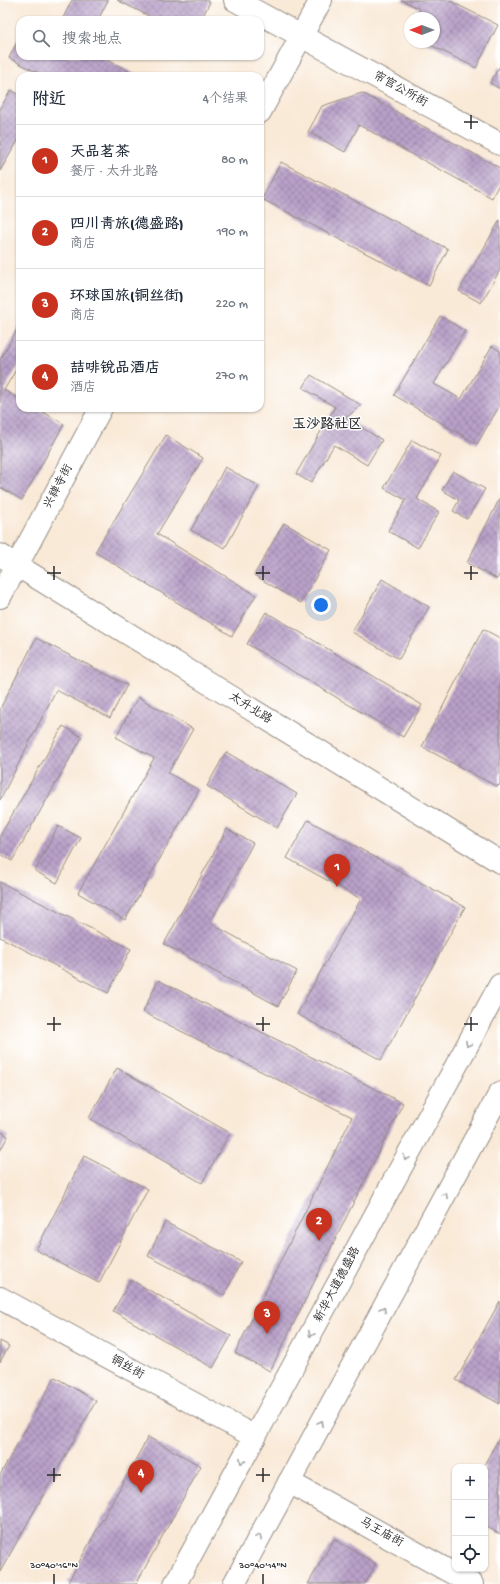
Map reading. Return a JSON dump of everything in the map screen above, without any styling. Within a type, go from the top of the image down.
[{"type":"main road","name":"帘官公所街","points":[[235,0],[500,144]]},
{"type":"main road","points":[[264,104],[321,0]]},
{"type":"main road","name":"兴禅寺街","points":[[0,597],[8,560],[99,412]]},
{"type":"main road","name":"太升北路","points":[[8,560],[500,862]]},
{"type":"main road","name":"新华大道德盛路","points":[[175,1584],[500,985]]},
{"type":"main road","points":[[234,1584],[500,1093]]},
{"type":"main road","name":"铜丝街","points":[[0,1298],[255,1437]]},
{"type":"main road","name":"马王庙街","points":[[289,1482],[472,1584]]},
{"type":"building","points":[[72,0],[108,0],[100,16],[64,16]]},
{"type":"building","points":[[117,0],[206,0],[210,2],[203,16],[149,16]]},
{"type":"building","points":[[401,0],[448,0],[498,25],[476,68],[437,48],[440,48],[440,12],[418,12],[420,9]]},
{"type":"building","points":[[16,44],[16,60],[107,60],[131,72],[36,72],[9,58]]},
{"type":"building","points":[[500,66],[500,89],[490,83]]},
{"type":"building","points":[[11,90],[16,93],[16,144],[0,171],[0,109]]},
{"type":"building","points":[[362,93],[500,168],[500,182],[492,198],[359,125],[345,152],[308,132],[322,106]]},
{"type":"building","points":[[281,162],[448,249],[429,286],[264,200],[264,195]]},
{"type":"building","points":[[500,220],[500,270],[481,303],[459,291]]},
{"type":"building","points":[[440,316],[465,331],[434,384],[461,399],[492,346],[500,351],[500,405],[477,444],[394,395]]},
{"type":"building","points":[[16,331],[16,370],[4,390],[16,397],[16,412],[43,412],[64,424],[22,500],[0,487],[0,360]]},
{"type":"building","points":[[311,375],[361,405],[346,418],[382,440],[367,465],[334,445],[311,483],[296,474],[335,407],[303,388]]},
{"type":"building","points":[[166,435],[203,458],[157,534],[256,595],[232,636],[95,552]]},
{"type":"building","points":[[412,440],[441,456],[417,499],[439,512],[418,548],[388,531],[406,500],[384,488]]},
{"type":"building","points":[[225,467],[259,486],[225,548],[191,530]]},
{"type":"building","points":[[453,471],[485,489],[467,519],[453,511],[459,500],[442,490]]},
{"type":"building","points":[[500,498],[500,573],[497,579],[467,563]]},
{"type":"building","points":[[284,523],[331,550],[301,603],[254,575]]},
{"type":"building","points":[[382,579],[429,607],[399,659],[352,632]]},
{"type":"building","points":[[266,612],[422,705],[403,737],[247,644]]},
{"type":"building","points":[[483,629],[500,638],[500,785],[496,786],[422,747]]},
{"type":"building","points":[[36,638],[127,685],[110,718],[56,690],[0,800],[0,709]]},
{"type":"building","points":[[138,697],[193,729],[168,773],[199,790],[125,920],[78,893],[154,758],[116,737]]},
{"type":"building","points":[[63,726],[82,737],[12,861],[0,854],[0,836]]},
{"type":"building","points":[[226,752],[297,794],[277,828],[207,786]]},
{"type":"building","points":[[308,820],[465,907],[381,1060],[297,1014],[361,899],[287,858]]},
{"type":"building","points":[[58,826],[81,838],[57,883],[35,871]]},
{"type":"building","points":[[227,829],[253,843],[210,923],[297,971],[278,1006],[164,944]]},
{"type":"building","points":[[0,882],[131,949],[108,993],[0,937]]},
{"type":"building","points":[[158,980],[403,1103],[270,1371],[235,1353],[352,1117],[143,1012]]},
{"type":"building","points":[[117,1068],[230,1133],[202,1183],[89,1118]]},
{"type":"building","points":[[0,1131],[8,1136],[0,1151]]},
{"type":"building","points":[[84,1156],[148,1189],[99,1283],[36,1250]]},
{"type":"building","points":[[165,1222],[241,1262],[224,1295],[148,1256]]},
{"type":"building","points":[[131,1280],[231,1336],[213,1368],[113,1311]]},
{"type":"building","points":[[500,1301],[500,1404],[456,1380]]},
{"type":"building","points":[[0,1341],[9,1346],[0,1362]]},
{"type":"building","points":[[55,1377],[96,1401],[0,1572],[0,1475]]},
{"type":"building","points":[[500,1436],[500,1534],[488,1528],[488,1464],[485,1464]]},
{"type":"building","points":[[148,1437],[201,1466],[136,1584],[67,1584]]},
{"type":"building","points":[[334,1539],[376,1564],[365,1584],[308,1584]]},
{"type":"place","name":"天品茗茶","points":[[337,887]]},
{"type":"place","name":"四川青旅(德盛路)","points":[[319,1241]]},
{"type":"place","name":"环球国旅(铜丝街)","points":[[267,1334]]},
{"type":"place","name":"喆啡锐品酒店","points":[[141,1493]]},
{"type":"district","name":"玉沙路社区","points":[[327,425]]}]
